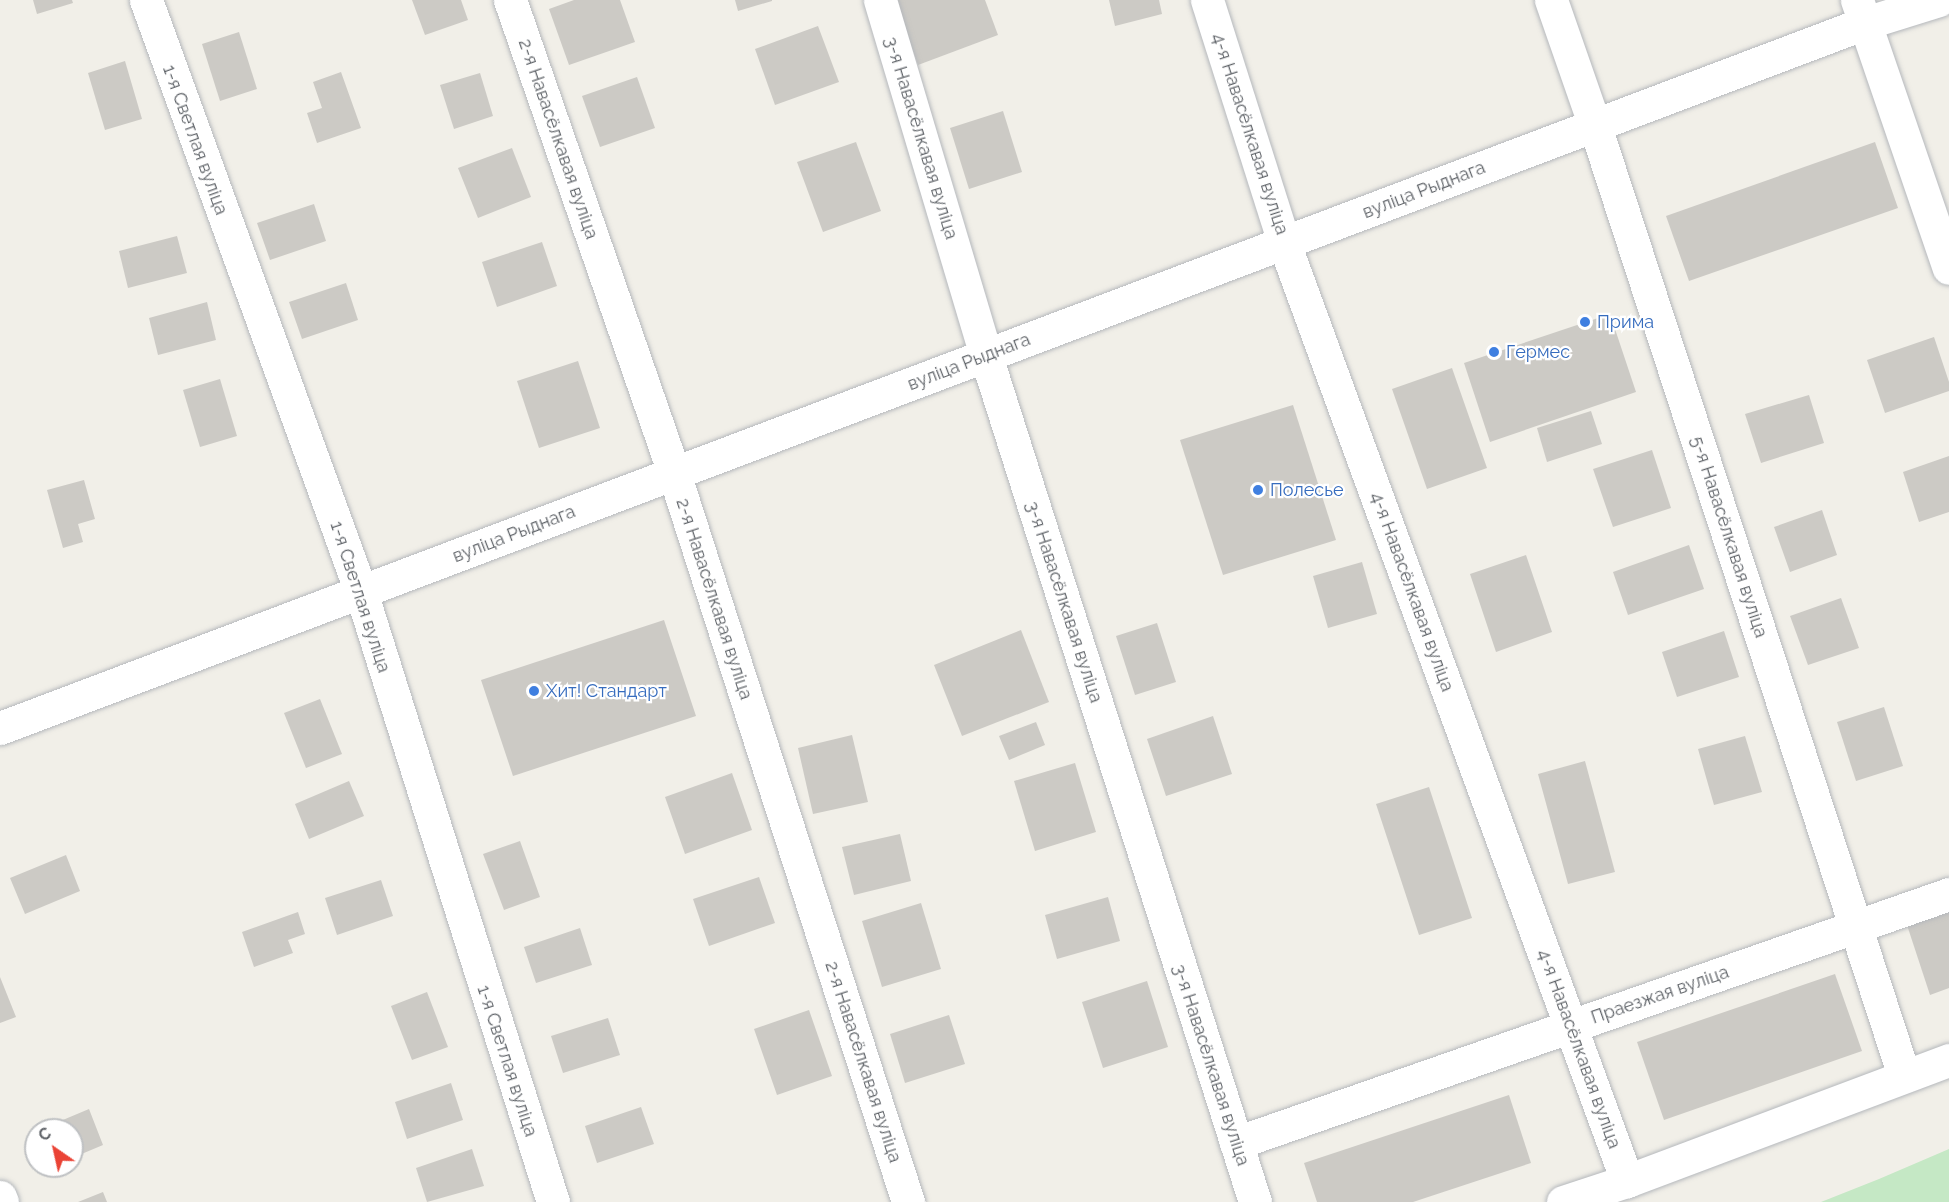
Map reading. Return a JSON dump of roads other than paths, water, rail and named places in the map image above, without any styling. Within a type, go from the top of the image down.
[{"type":"street","name":"1-я Светлая вуліца","points":[[146,0],[361,592],[553,1202]]},
{"type":"street","name":"2-я Навасёлкавая вуліца","points":[[510,0],[674,473],[908,1202]]},
{"type":"street","name":"3-я Навасёлкавая вуліца","points":[[880,0],[986,356],[1255,1202]]},
{"type":"street","name":"4-я Навасёлкавая вуліца","points":[[1207,0],[1284,243],[1627,1181]]},
{"type":"street","name":"5-я Навасёлкавая вуліца","points":[[1551,0],[1595,126],[1904,1076]]},
{"type":"street","name":"вуліца Рыднага","points":[[0,728],[1595,126],[1861,12],[1939,0]]},
{"type":"street","points":[[1861,12],[1949,268]]},
{"type":"street","name":"Праезжая вуліца","points":[[1236,1143],[1949,894]]},
{"type":"street","points":[[1563,1202],[1627,1181],[1949,1060]]},
{"type":"street","points":[[0,1197],[2,1202]]},
{"type":"place","name":"Прима","points":[[1585,322]]},
{"type":"place","name":"Гермес","points":[[1494,352]]},
{"type":"place","name":"Полесье","points":[[1258,490]]},
{"type":"place","name":"Хит! Стандарт","points":[[534,691]]}]
